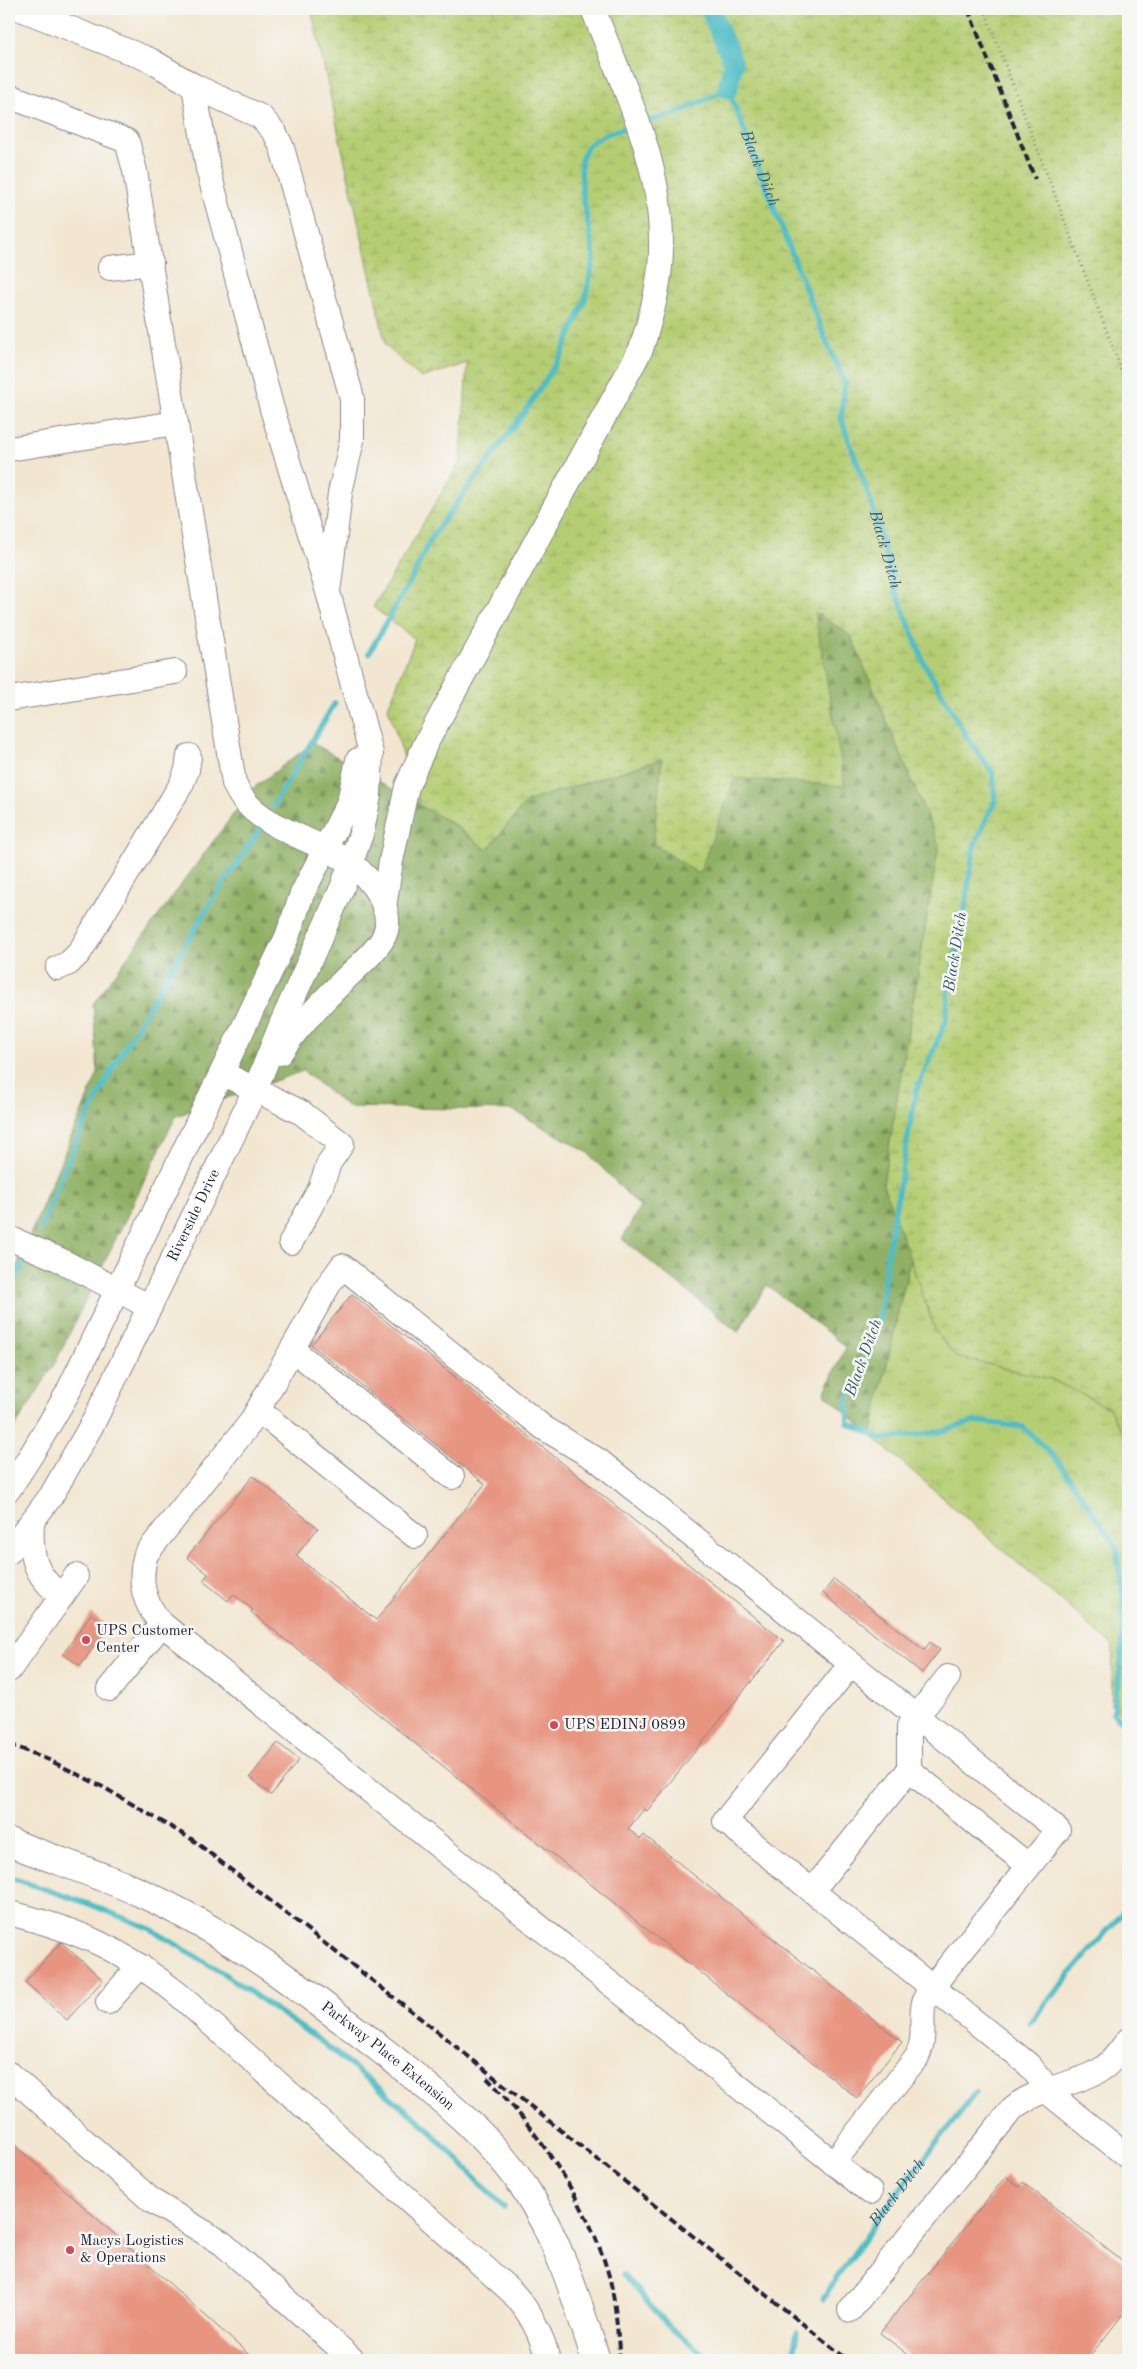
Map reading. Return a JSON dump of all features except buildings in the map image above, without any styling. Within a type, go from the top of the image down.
[{"type":"main road","name":"Parkway Place Extension","points":[[9,1842],[139,1892],[205,1926],[254,1955],[303,1988],[470,2123],[512,2171],[544,2221],[572,2282],[596,2360]]},
{"type":"main road","name":"Parkway Place Extension","points":[[9,1851],[64,1863]]},
{"type":"street","points":[[21,9],[150,60],[194,86],[261,117],[275,133],[282,148],[350,387],[353,427],[340,493],[328,592]]},
{"type":"street","points":[[384,908],[390,861],[407,786],[426,743],[642,349],[655,304],[661,242],[657,187],[645,145],[593,9]]},
{"type":"street","points":[[194,86],[210,179],[272,409],[328,592],[361,719],[360,750],[353,791],[345,813],[302,894]]},
{"type":"street","points":[[9,96],[127,141],[136,171],[234,783],[241,798],[248,806],[295,836],[351,864],[372,886],[384,908],[388,923],[382,941],[307,1018],[255,1090]]},
{"type":"street","points":[[110,268],[151,263]]},
{"type":"street","points":[[9,449],[176,423]]},
{"type":"street","points":[[9,699],[175,672]]},
{"type":"street","name":"Riverside Drive","points":[[9,1552],[65,1473],[87,1435],[255,1090],[342,888],[362,831],[371,782],[371,753],[361,719]]},
{"type":"street","points":[[58,968],[69,963],[79,953],[181,785],[187,770],[188,756]]},
{"type":"street","points":[[9,1489],[51,1423],[118,1290],[287,936],[302,894],[308,868],[307,860],[295,836]]},
{"type":"street","points":[[287,936],[312,904],[332,891],[342,888],[358,888],[367,892],[384,908]]},
{"type":"street","points":[[222,1073],[302,1114],[342,1144],[329,1163],[320,1189],[291,1242]]},
{"type":"street","points":[[9,1238],[58,1259],[150,1307]]},
{"type":"street","points":[[834,2163],[917,2057],[924,2034],[922,2006],[932,1987],[1058,1830],[599,1461],[544,1428],[342,1266],[258,1410],[146,1554],[142,1571],[142,1587],[151,1610],[162,1624],[870,2192]]},
{"type":"street","points":[[292,1349],[452,1477]]},
{"type":"street","points":[[258,1410],[415,1536]]},
{"type":"street","points":[[32,1522],[32,1558],[52,1588],[62,1596]]},
{"type":"street","points":[[9,1670],[76,1576]]},
{"type":"street","points":[[109,1689],[162,1624]]},
{"type":"street","points":[[852,1664],[725,1821],[1028,2065],[1041,2080],[1045,2090],[1128,2157]]},
{"type":"street","points":[[812,1891],[910,1770],[908,1732],[910,1726],[948,1676]]},
{"type":"street","points":[[910,1770],[1029,1866]]},
{"type":"street","points":[[9,1914],[80,1933],[140,1966],[199,2012],[512,2292],[532,2316],[539,2330],[548,2360]]},
{"type":"street","points":[[108,2002],[140,1966]]},
{"type":"street","points":[[850,2310],[1008,2113],[1023,2101],[1045,2090],[1103,2068],[1128,2040]]},
{"type":"street","points":[[9,2074],[152,2201],[222,2244],[353,2360]]},
{"type":"path","points":[[984,9],[1128,387]]},
{"type":"green space","points":[[311,9],[1128,9],[1128,1442],[1109,1408],[1051,1379],[956,1357],[936,1332],[883,1184],[939,845],[851,636],[815,612],[845,786],[735,778],[699,874],[653,844],[662,759],[527,801],[487,850],[453,824],[419,805],[388,708],[415,639],[373,607],[461,461],[467,363],[421,378],[386,346]]},
{"type":"green space","points":[[814,611],[851,636],[939,845],[883,1184],[910,1259],[871,1435],[824,1393],[846,1347],[767,1285],[738,1332],[622,1239],[640,1207],[587,1152],[513,1110],[348,1107],[303,1071],[176,1116],[55,1363],[9,1437],[9,1285],[98,1073],[93,1004],[252,789],[313,743],[452,824],[487,850],[527,801],[662,759],[653,844],[735,777]]},
{"type":"green space","points":[[910,1259],[936,1332],[956,1357],[1051,1379],[1109,1408],[1128,1442],[1128,1719],[1111,1706],[1113,1646],[871,1435]]},
{"type":"waterway","name":"Black Ditch","points":[[710,9],[733,62],[728,89]]},
{"type":"waterway","name":"Black Ditch","points":[[644,122],[677,113],[728,89],[826,341],[845,383],[841,418],[870,499],[896,591],[924,663],[969,740],[993,773],[995,801],[974,846],[964,915],[949,987],[946,1021],[916,1091],[887,1256],[879,1324],[847,1402],[848,1423],[883,1439],[940,1432],[975,1421],[1023,1427],[1057,1460],[1116,1546],[1123,1597],[1122,1654],[1113,1713],[1128,1727]]},
{"type":"waterway","points":[[369,653],[413,576],[431,538],[526,410],[561,356],[584,303],[594,257],[582,192],[581,160],[588,145],[606,134],[632,126]]},
{"type":"waterway","points":[[273,806],[335,703]]},
{"type":"waterway","points":[[40,1229],[81,1130],[111,1071],[208,907],[260,829]]},
{"type":"waterway","points":[[9,1288],[25,1261]]},
{"type":"waterway","points":[[9,1877],[89,1904],[151,1929],[223,1973],[323,2043],[421,2122],[504,2207]]},
{"type":"waterway","name":"Black Ditch","points":[[1029,2023],[1128,1906]]},
{"type":"waterway","name":"Black Ditch","points":[[823,2298],[876,2221],[976,2092]]},
{"type":"waterway","points":[[623,2274],[671,2328],[711,2360]]},
{"type":"waterway","name":"Black Ditch","points":[[792,2360],[797,2333]]},
{"type":"railway","points":[[968,9],[1035,179]]},
{"type":"railway","points":[[9,1744],[49,1760],[103,1787],[193,1840],[434,2029],[848,2360]]},
{"type":"railway","points":[[487,2078],[541,2142],[572,2191],[597,2241],[612,2289],[620,2360]]},
{"type":"place","name":"UPS Customer Center","points":[[86,1640]]},
{"type":"place","name":"UPS EDINJ 0899","points":[[554,1725]]},
{"type":"place","name":"Macys Logistics & Operations","points":[[70,2250]]}]
